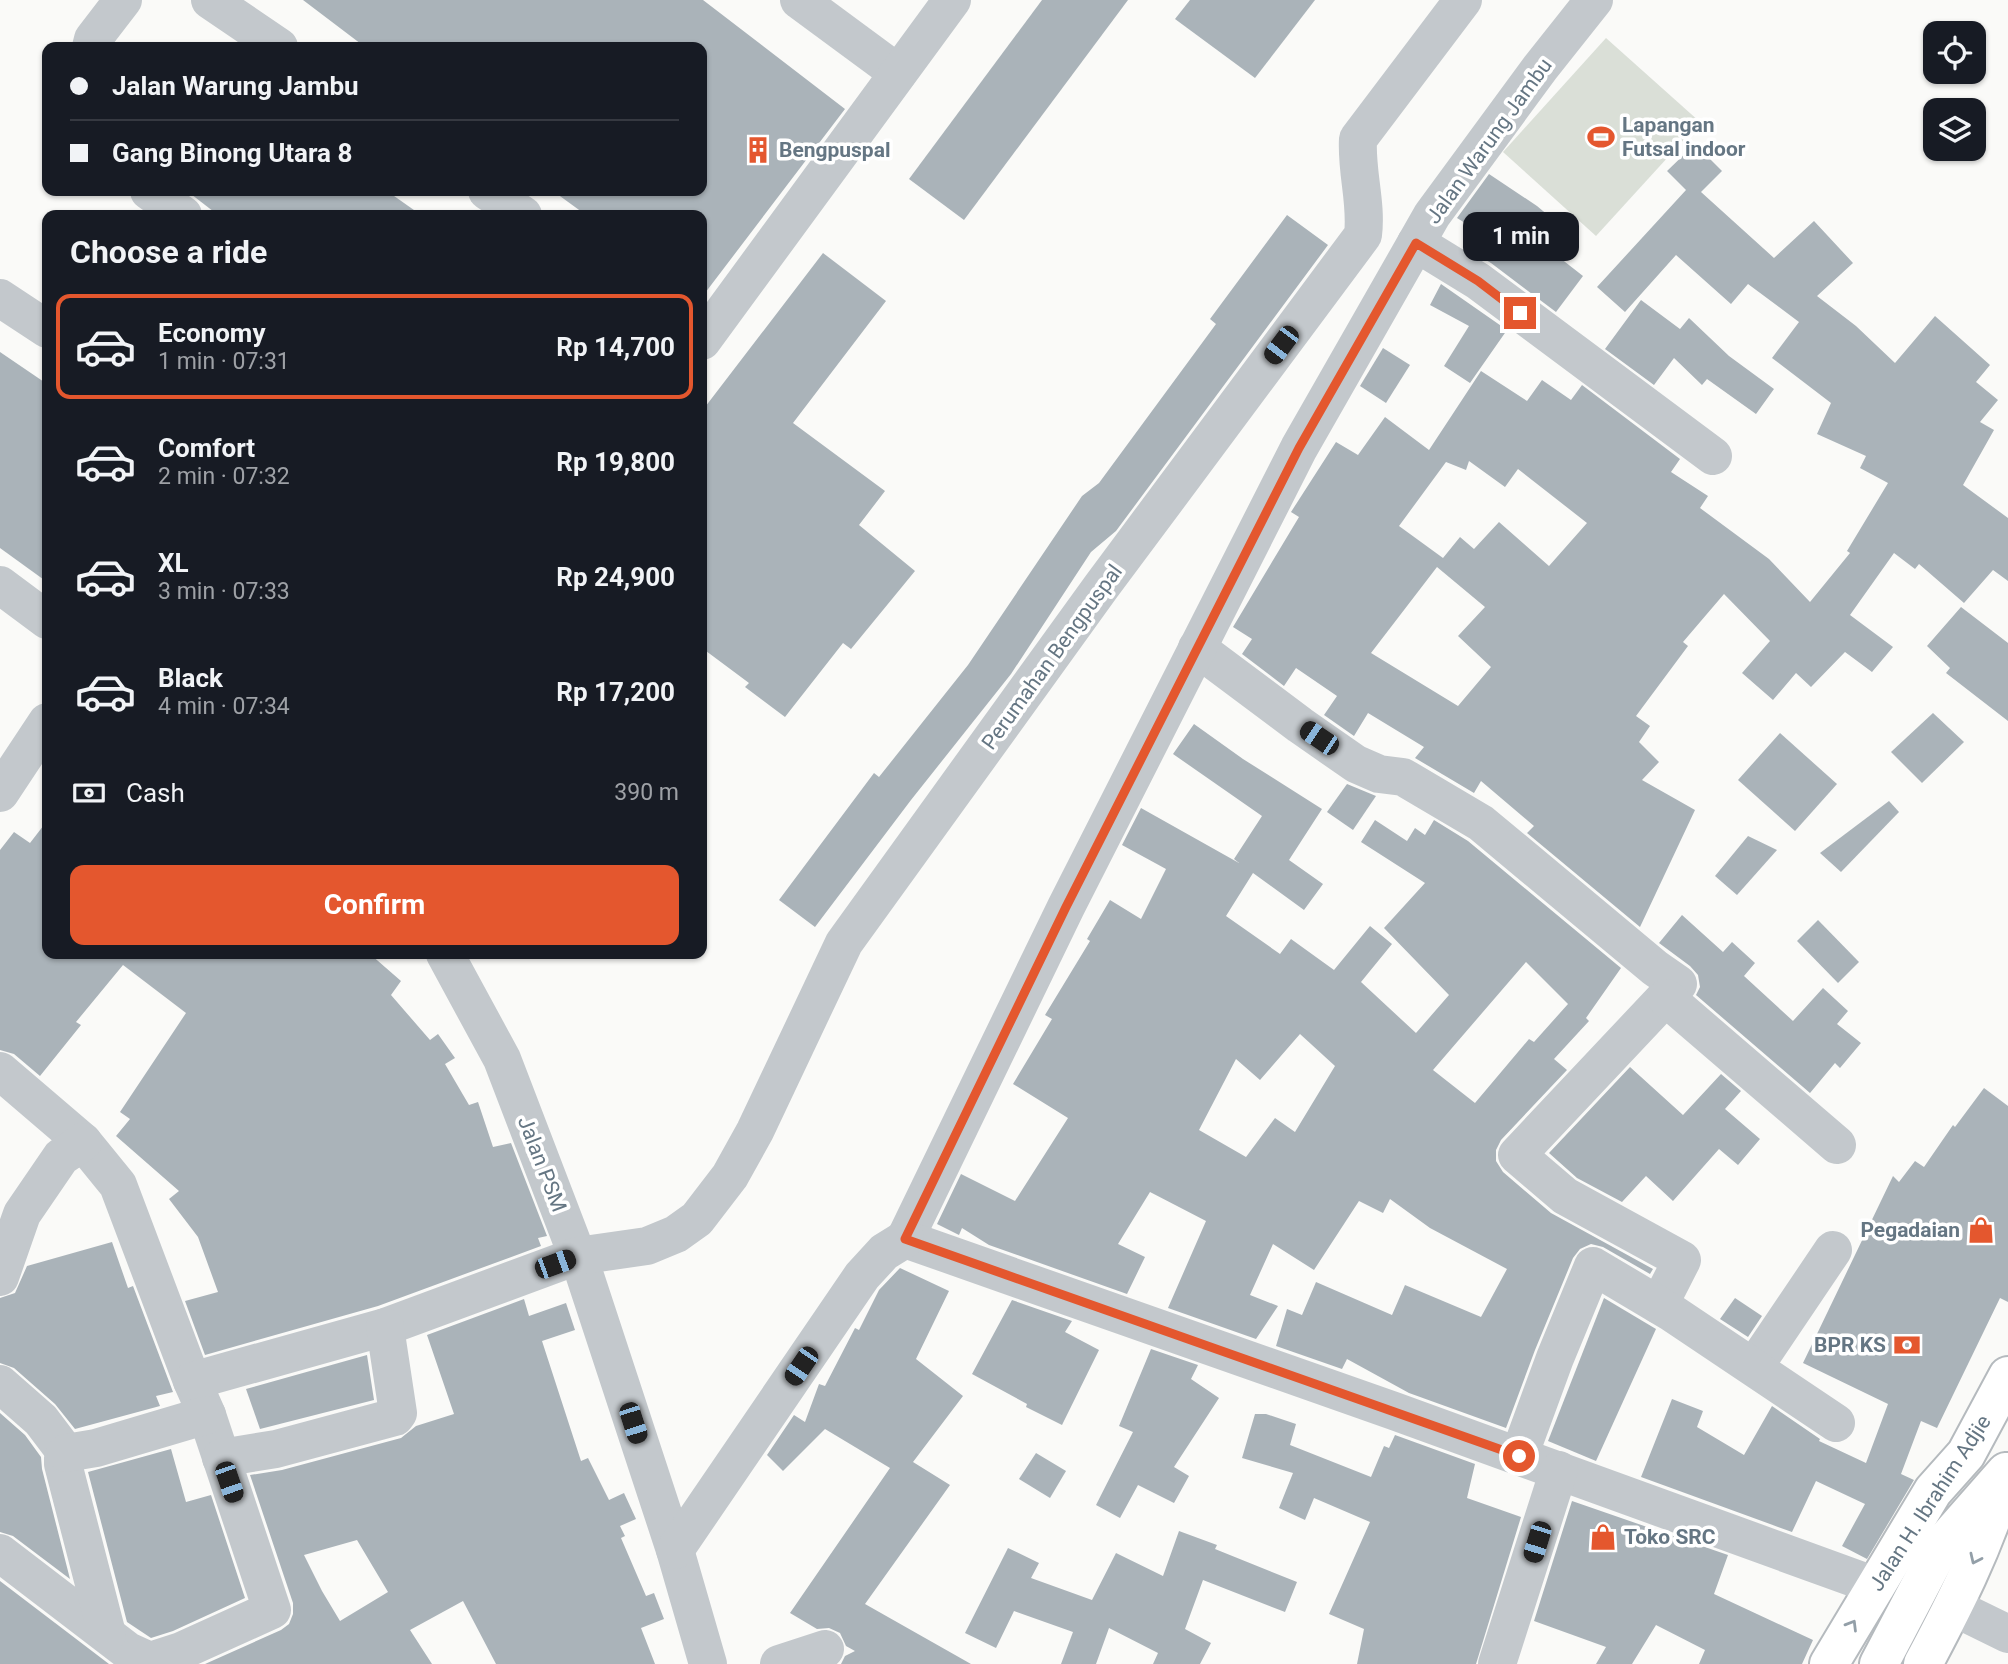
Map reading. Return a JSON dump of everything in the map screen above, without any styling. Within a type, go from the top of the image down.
[{"type":"main road","name":"Jalan H. Ibrahim Adjie","points":[[1829,1664],[1933,1491],[1965,1459],[2008,1376]]},
{"type":"main road","points":[[1878,1664],[1941,1546],[1965,1459]]},
{"type":"main road","points":[[1941,1546],[2005,1473]]},
{"type":"main road","points":[[1923,1664],[1989,1530],[2005,1473]]},
{"type":"street","points":[[92,42],[123,0]]},
{"type":"street","points":[[210,0],[272,42]]},
{"type":"street","points":[[799,0],[898,74]]},
{"type":"street","points":[[707,333],[952,0]]},
{"type":"street","name":"Perumahan Bengpuspal","points":[[66,1453],[96,1448],[199,1398],[577,1256],[647,1246],[676,1234],[697,1219],[730,1176],[755,1130],[844,943],[1109,576],[1363,235],[1366,214],[1357,159],[1358,139],[1462,0]]},
{"type":"street","name":"Jalan Warung Jambu","points":[[905,1239],[1066,907],[1299,448],[1432,215],[1540,68],[1594,0]]},
{"type":"street","points":[[156,196],[176,210]]},
{"type":"street","points":[[494,196],[516,210]]},
{"type":"street","points":[[1416,243],[1478,281],[1713,456]]},
{"type":"street","points":[[0,298],[42,327]]},
{"type":"street","points":[[0,585],[42,616]]},
{"type":"street","points":[[1197,648],[1356,764],[1379,774],[1403,777],[1481,823],[1645,960],[1678,984],[1517,1156],[1565,1196],[1682,1260],[1659,1305]]},
{"type":"street","points":[[0,793],[42,730]]},
{"type":"street","name":"Jalan PSM","points":[[448,959],[502,1059],[577,1256],[675,1550],[708,1664]]},
{"type":"street","points":[[1666,998],[1837,1145]]},
{"type":"street","points":[[0,1071],[83,1142],[118,1185],[221,1458],[272,1610],[181,1651],[149,1661],[128,1651],[0,1553]]},
{"type":"street","points":[[0,1277],[22,1214],[61,1157],[83,1142]]},
{"type":"street","points":[[675,1550],[862,1276],[884,1252],[905,1239],[1559,1470],[1876,1586]]},
{"type":"street","points":[[1754,1367],[1833,1250]]},
{"type":"street","points":[[1519,1456],[1593,1266],[1659,1305],[1836,1423]]},
{"type":"street","points":[[221,1458],[276,1449],[396,1417],[398,1413],[385,1327]]},
{"type":"street","points":[[0,1384],[41,1420],[66,1453],[63,1464],[107,1634]]},
{"type":"street","points":[[1497,1664],[1559,1470]]},
{"type":"street","points":[[1953,1607],[2008,1634]]},
{"type":"street","points":[[779,1664],[825,1649]]},
{"type":"shaded area","name":"Lapangan Futsal indoor","points":[[1606,38],[1700,122],[1596,236],[1503,152]]},
{"type":"building","name":"Bengpuspal","points":[[303,0],[703,0],[845,109],[707,290],[707,210],[579,210],[560,196],[707,196],[707,42],[358,42]]},
{"type":"building","name":"Bengpuspal","points":[[1042,0],[1128,0],[964,220],[909,179]]},
{"type":"building","points":[[1190,0],[1315,0],[1255,78],[1175,19]]},
{"type":"building","points":[[1695,144],[1722,171],[1701,192],[1774,258],[1814,221],[1853,263],[1817,296],[1856,326],[1895,363],[1935,316],[1990,365],[1976,382],[1998,400],[1980,422],[1994,430],[1963,485],[2008,518],[2008,581],[1993,570],[1964,603],[1919,564],[1915,569],[1894,553],[1850,615],[1893,647],[1872,672],[1845,652],[1811,687],[1796,673],[1773,700],[1742,673],[1770,641],[1724,594],[1683,642],[1688,646],[1636,716],[1650,726],[1639,742],[1659,762],[1642,780],[1695,810],[1640,927],[1527,833],[1534,826],[1481,781],[1474,793],[1415,758],[1424,747],[1368,713],[1354,736],[1324,715],[1337,696],[1296,668],[1284,686],[1242,654],[1252,639],[1233,627],[1299,517],[1291,512],[1336,442],[1358,455],[1385,417],[1429,450],[1481,371],[1527,401],[1542,380],[1571,400],[1582,385],[1680,459],[1671,472],[1708,496],[1700,508],[1769,559],[1810,602],[1850,553],[1847,551],[1888,483],[1860,468],[1866,456],[1817,434],[1831,403],[1772,358],[1799,322],[1748,284],[1731,304],[1676,255],[1625,312],[1597,287],[1686,190],[1667,171]],"holes":[[[1469,461],[1505,487],[1518,469],[1587,523],[1549,566],[1499,522],[1474,549],[1460,537],[1443,558],[1399,526],[1446,462],[1466,470]],[[1437,567],[1485,607],[1458,636],[1491,667],[1458,706],[1371,653]]]},
{"type":"building","points":[[1489,174],[1537,206],[1567,231],[1551,251],[1583,276],[1556,312],[1491,263],[1464,247],[1478,231],[1457,218]]},
{"type":"building","points":[[193,196],[394,196],[414,210],[212,210]]},
{"type":"building","points":[[1287,215],[1328,245],[1116,531],[1091,552],[1011,674],[815,927],[779,900],[874,773],[879,777],[968,665],[1082,496],[1099,483],[1216,324],[1210,319]]},
{"type":"building","points":[[823,253],[886,301],[793,423],[885,491],[859,525],[915,571],[851,649],[843,643],[785,717],[745,687],[749,683],[707,652],[707,404]]},
{"type":"building","points":[[1441,284],[1507,330],[1470,383],[1444,366],[1469,326],[1430,305]]},
{"type":"building","points":[[1641,300],[1680,329],[1689,318],[1729,356],[1774,389],[1756,414],[1707,379],[1702,385],[1674,358],[1654,385],[1605,349]]},
{"type":"building","points":[[1383,348],[1410,365],[1386,403],[1360,386]]},
{"type":"building","points":[[0,352],[42,381],[42,578],[0,548]]},
{"type":"building","points":[[1961,607],[2008,643],[2008,721],[1946,673],[1950,668],[1927,646]]},
{"type":"building","points":[[1933,713],[1964,742],[1922,783],[1891,752]]},
{"type":"building","points":[[1194,724],[1322,809],[1289,860],[1323,884],[1304,910],[1253,873],[1226,916],[1280,954],[1291,939],[1334,970],[1370,926],[1392,944],[1361,982],[1416,1033],[1449,995],[1384,928],[1425,883],[1361,842],[1375,820],[1407,841],[1415,828],[1425,835],[1434,820],[1468,841],[1621,968],[1586,1018],[1589,1021],[1554,1059],[1567,1070],[1501,1140],[1496,1150],[1496,1161],[1503,1172],[1551,1213],[1653,1269],[1650,1274],[1603,1247],[1591,1244],[1580,1249],[1573,1258],[1506,1428],[1409,1393],[1347,1359],[1342,1369],[1276,1346],[1287,1309],[1302,1315],[1316,1282],[1392,1315],[1405,1285],[1481,1317],[1507,1269],[1430,1228],[1390,1199],[1383,1213],[1359,1201],[1314,1270],[1273,1244],[1250,1295],[1278,1306],[1256,1339],[1168,1308],[1206,1221],[1150,1192],[1118,1244],[1145,1257],[1127,1294],[989,1245],[962,1228],[959,1235],[937,1224],[961,1174],[1015,1201],[1068,1118],[1013,1084],[1052,1019],[1045,1015],[1090,941],[1087,939],[1110,900],[1141,919],[1166,869],[1122,845],[1141,808],[1239,863],[1234,859],[1262,816],[1173,754]],"holes":[[[1526,962],[1568,1004],[1534,1042],[1529,1039],[1475,1103],[1433,1070]],[[1300,1034],[1335,1066],[1295,1132],[1275,1118],[1246,1157],[1199,1130],[1236,1059],[1260,1080]]]},
{"type":"building","points":[[1780,733],[1837,784],[1795,831],[1738,780]]},
{"type":"building","points":[[1347,784],[1376,796],[1353,830],[1327,812]]},
{"type":"building","points":[[1889,801],[1899,812],[1841,872],[1820,853]]},
{"type":"building","points":[[42,827],[42,959],[376,959],[401,981],[391,995],[430,1040],[438,1034],[455,1058],[445,1064],[469,1105],[478,1102],[493,1147],[511,1143],[547,1236],[538,1238],[541,1246],[378,1306],[205,1355],[185,1301],[218,1292],[198,1237],[169,1199],[179,1191],[116,1136],[130,1119],[120,1112],[186,1013],[123,965],[76,1022],[81,1025],[40,1076],[14,1054],[0,1050],[0,850],[14,832],[30,843]]},
{"type":"building","points":[[1748,836],[1777,850],[1737,895],[1715,876]]},
{"type":"building","points":[[1682,915],[1723,952],[1732,942],[1755,963],[1744,976],[1793,1021],[1823,988],[1848,1011],[1837,1024],[1861,1043],[1840,1068],[1835,1063],[1810,1093],[1696,995],[1700,987],[1698,975],[1659,943]]},
{"type":"building","points":[[1818,920],[1859,962],[1838,983],[1797,941]]},
{"type":"building","points":[[1630,1067],[1683,1115],[1721,1074],[1741,1091],[1725,1109],[1760,1139],[1738,1165],[1719,1149],[1673,1201],[1646,1176],[1622,1202],[1577,1178],[1549,1153]]},
{"type":"building","points":[[1984,1088],[2008,1106],[2008,1302],[2000,1298],[1937,1428],[1921,1421],[1901,1474],[1914,1480],[1867,1559],[1842,1546],[1865,1504],[1816,1481],[1792,1532],[1641,1477],[1672,1399],[1703,1411],[1697,1427],[1744,1455],[1772,1406],[1820,1439],[1819,1441],[1866,1463],[1888,1404],[1803,1363],[1893,1176],[1899,1182],[1915,1161],[1924,1167],[1953,1125],[1955,1127]]},
{"type":"building","points":[[112,1242],[128,1288],[133,1286],[173,1392],[156,1396],[160,1406],[75,1429],[55,1404],[14,1368],[0,1363],[0,1298],[15,1293],[27,1266]]},
{"type":"building","points":[[900,1268],[949,1291],[916,1359],[963,1396],[913,1462],[950,1485],[865,1604],[971,1664],[841,1664],[845,1656],[855,1651],[846,1646],[840,1633],[829,1628],[817,1629],[790,1613],[890,1468],[825,1429],[783,1471],[767,1455],[794,1415],[805,1422],[819,1384],[825,1386],[855,1328],[859,1330],[879,1290]]},
{"type":"building","points":[[1604,1298],[1656,1329],[1596,1461],[1548,1441]]},
{"type":"building","points":[[1735,1298],[1762,1316],[1748,1337],[1720,1319]]},
{"type":"building","points":[[524,1299],[529,1316],[566,1303],[575,1330],[542,1341],[581,1461],[588,1458],[609,1500],[624,1493],[636,1519],[620,1526],[625,1536],[621,1538],[646,1596],[654,1593],[664,1619],[641,1628],[655,1664],[496,1664],[463,1601],[410,1630],[432,1664],[205,1664],[281,1630],[289,1624],[293,1614],[293,1603],[250,1475],[282,1470],[401,1438],[416,1426],[454,1414],[427,1335]],"holes":[[[357,1540],[388,1592],[340,1621],[304,1555]]]},
{"type":"building","points":[[1012,1300],[1072,1321],[1065,1332],[1099,1350],[1062,1425],[972,1374]]},
{"type":"building","points":[[1151,1349],[1198,1365],[1191,1379],[1219,1398],[1174,1467],[1189,1476],[1174,1503],[1138,1485],[1120,1518],[1096,1505],[1133,1432],[1119,1426]]},
{"type":"building","points":[[367,1355],[374,1400],[260,1429],[246,1389]]},
{"type":"building","points":[[0,1413],[25,1435],[41,1457],[70,1579],[13,1536],[0,1532]]},
{"type":"building","points":[[1255,1414],[1266,1414],[1296,1424],[1290,1445],[1371,1477],[1384,1446],[1389,1448],[1395,1435],[1475,1464],[1467,1498],[1521,1517],[1476,1664],[1357,1664],[1364,1629],[1329,1614],[1370,1522],[1314,1498],[1305,1520],[1279,1508],[1293,1473],[1242,1458]]},
{"type":"building","points":[[171,1449],[186,1502],[211,1495],[245,1598],[173,1631],[151,1638],[127,1622],[88,1472]]},
{"type":"building","points":[[1036,1453],[1066,1471],[1050,1498],[1019,1479]]},
{"type":"building","points":[[1572,1501],[1728,1555],[1714,1594],[1813,1640],[1802,1664],[1699,1664],[1705,1650],[1656,1625],[1632,1664],[1596,1664],[1606,1647],[1534,1621]]},
{"type":"building","points":[[1179,1531],[1217,1545],[1215,1549],[1297,1582],[1285,1612],[1203,1580],[1185,1629],[1211,1643],[1200,1664],[1153,1664],[1158,1653],[1109,1628],[1096,1664],[1061,1664],[1073,1632],[1014,1611],[996,1648],[965,1633],[1008,1548],[1039,1563],[1031,1578],[1092,1600],[1116,1553],[1163,1576]]},
{"type":"building","points":[[0,1581],[109,1664],[0,1664]]},
{"type":"place","name":"Lapangan Futsal indoor","points":[[1601,137]]},
{"type":"place","name":"Bengpuspal","points":[[758,150]]},
{"type":"place","name":"Pegadaian","points":[[1981,1230]]},
{"type":"place","name":"BPR KS","points":[[1907,1345]]},
{"type":"place","name":"Toko SRC","points":[[1603,1537]]},
{"type":"route","points":[[1519,1456],[905,1239],[1066,907],[1299,448],[1416,243],[1478,281],[1520,313]]}]
